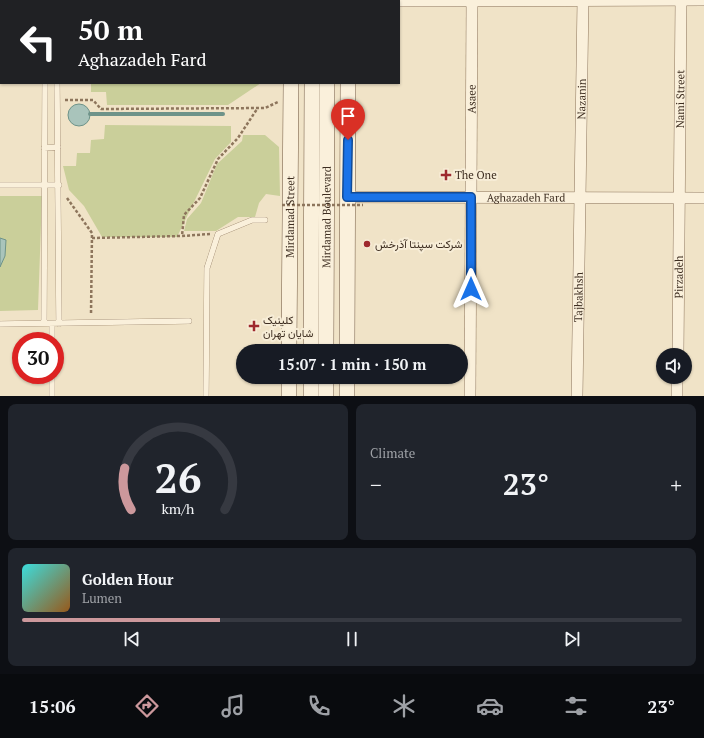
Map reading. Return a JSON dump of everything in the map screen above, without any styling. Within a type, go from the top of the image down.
[{"type":"main road","name":"Mirdamad Boulevard","points":[[311,344],[312,84]]},
{"type":"main road","name":"Mirdamad Boulevard","points":[[326,344],[327,84]]},
{"type":"main road","points":[[347,344],[348,84]]},
{"type":"main road","name":"Mirdamad Street","points":[[289,344],[291,90]]},
{"type":"main road","points":[[326,344],[347,300]]},
{"type":"main road","points":[[289,384],[289,396]]},
{"type":"main road","points":[[310,396],[311,384]]},
{"type":"main road","points":[[326,384],[326,396]]},
{"type":"main road","points":[[347,384],[347,396]]},
{"type":"street","name":"Asaee","points":[[470,396],[472,0]]},
{"type":"street","name":"Nazanin","points":[[580,198],[583,0]]},
{"type":"street","name":"Nami Street","points":[[680,198],[681,0]]},
{"type":"street","points":[[400,1],[704,0]]},
{"type":"street","name":"Aghazadeh Fard","points":[[347,197],[704,198]]},
{"type":"street","name":"Tajbakhsh","points":[[577,396],[580,198]]},
{"type":"street","name":"Pirzadeh","points":[[678,348],[680,198]]},
{"type":"street","points":[[677,384],[677,396]]},
{"type":"lane","points":[[44,323],[45,84]]},
{"type":"lane","points":[[57,84],[59,324]]},
{"type":"lane","points":[[44,148],[58,147]]},
{"type":"lane","points":[[0,185],[58,185]]},
{"type":"lane","points":[[206,396],[207,268],[218,234],[252,220],[265,220]]},
{"type":"lane","points":[[0,324],[189,321]]},
{"type":"lane","points":[[52,324],[52,332]]},
{"type":"lane","points":[[52,384],[52,396]]},
{"type":"path","points":[[57,100],[93,100],[101,110],[265,108],[291,90]]},
{"type":"path","points":[[182,236],[184,215],[200,198],[218,159],[238,138],[257,108]]},
{"type":"path","points":[[58,185],[92,233],[91,323]]},
{"type":"path","points":[[282,205],[363,205]]},
{"type":"path","points":[[92,238],[218,234]]},
{"type":"green space","points":[[91,84],[260,84],[228,105],[107,105],[106,92],[91,92]]},
{"type":"green space","points":[[105,125],[231,126],[231,142],[215,159],[177,237],[102,237],[84,206],[69,190],[63,166],[76,166],[77,153],[90,153],[91,140],[104,139]]},
{"type":"green space","points":[[243,135],[265,135],[279,147],[280,196],[266,194],[259,203],[255,217],[238,217],[216,231],[184,231],[187,219],[201,203],[217,164],[242,141]]},
{"type":"green space","points":[[0,196],[42,196],[38,310],[0,311]]},
{"type":"water","points":[[79,104],[87,107],[90,115],[87,123],[79,126],[71,123],[68,115],[71,107]]},
{"type":"water","points":[[0,238],[6,240],[5,256],[0,267]]},
{"type":"waterway","points":[[90,114],[223,114]]},
{"type":"place","name":"The One","points":[[446,175]]},
{"type":"place","name":"شرکت سپنتا آذرخش","points":[[367,244]]},
{"type":"place","name":"کلینیک شایان تهران","points":[[254,326]]},
{"type":"route","points":[[348,140],[347,197],[471,197],[471,289]]}]
